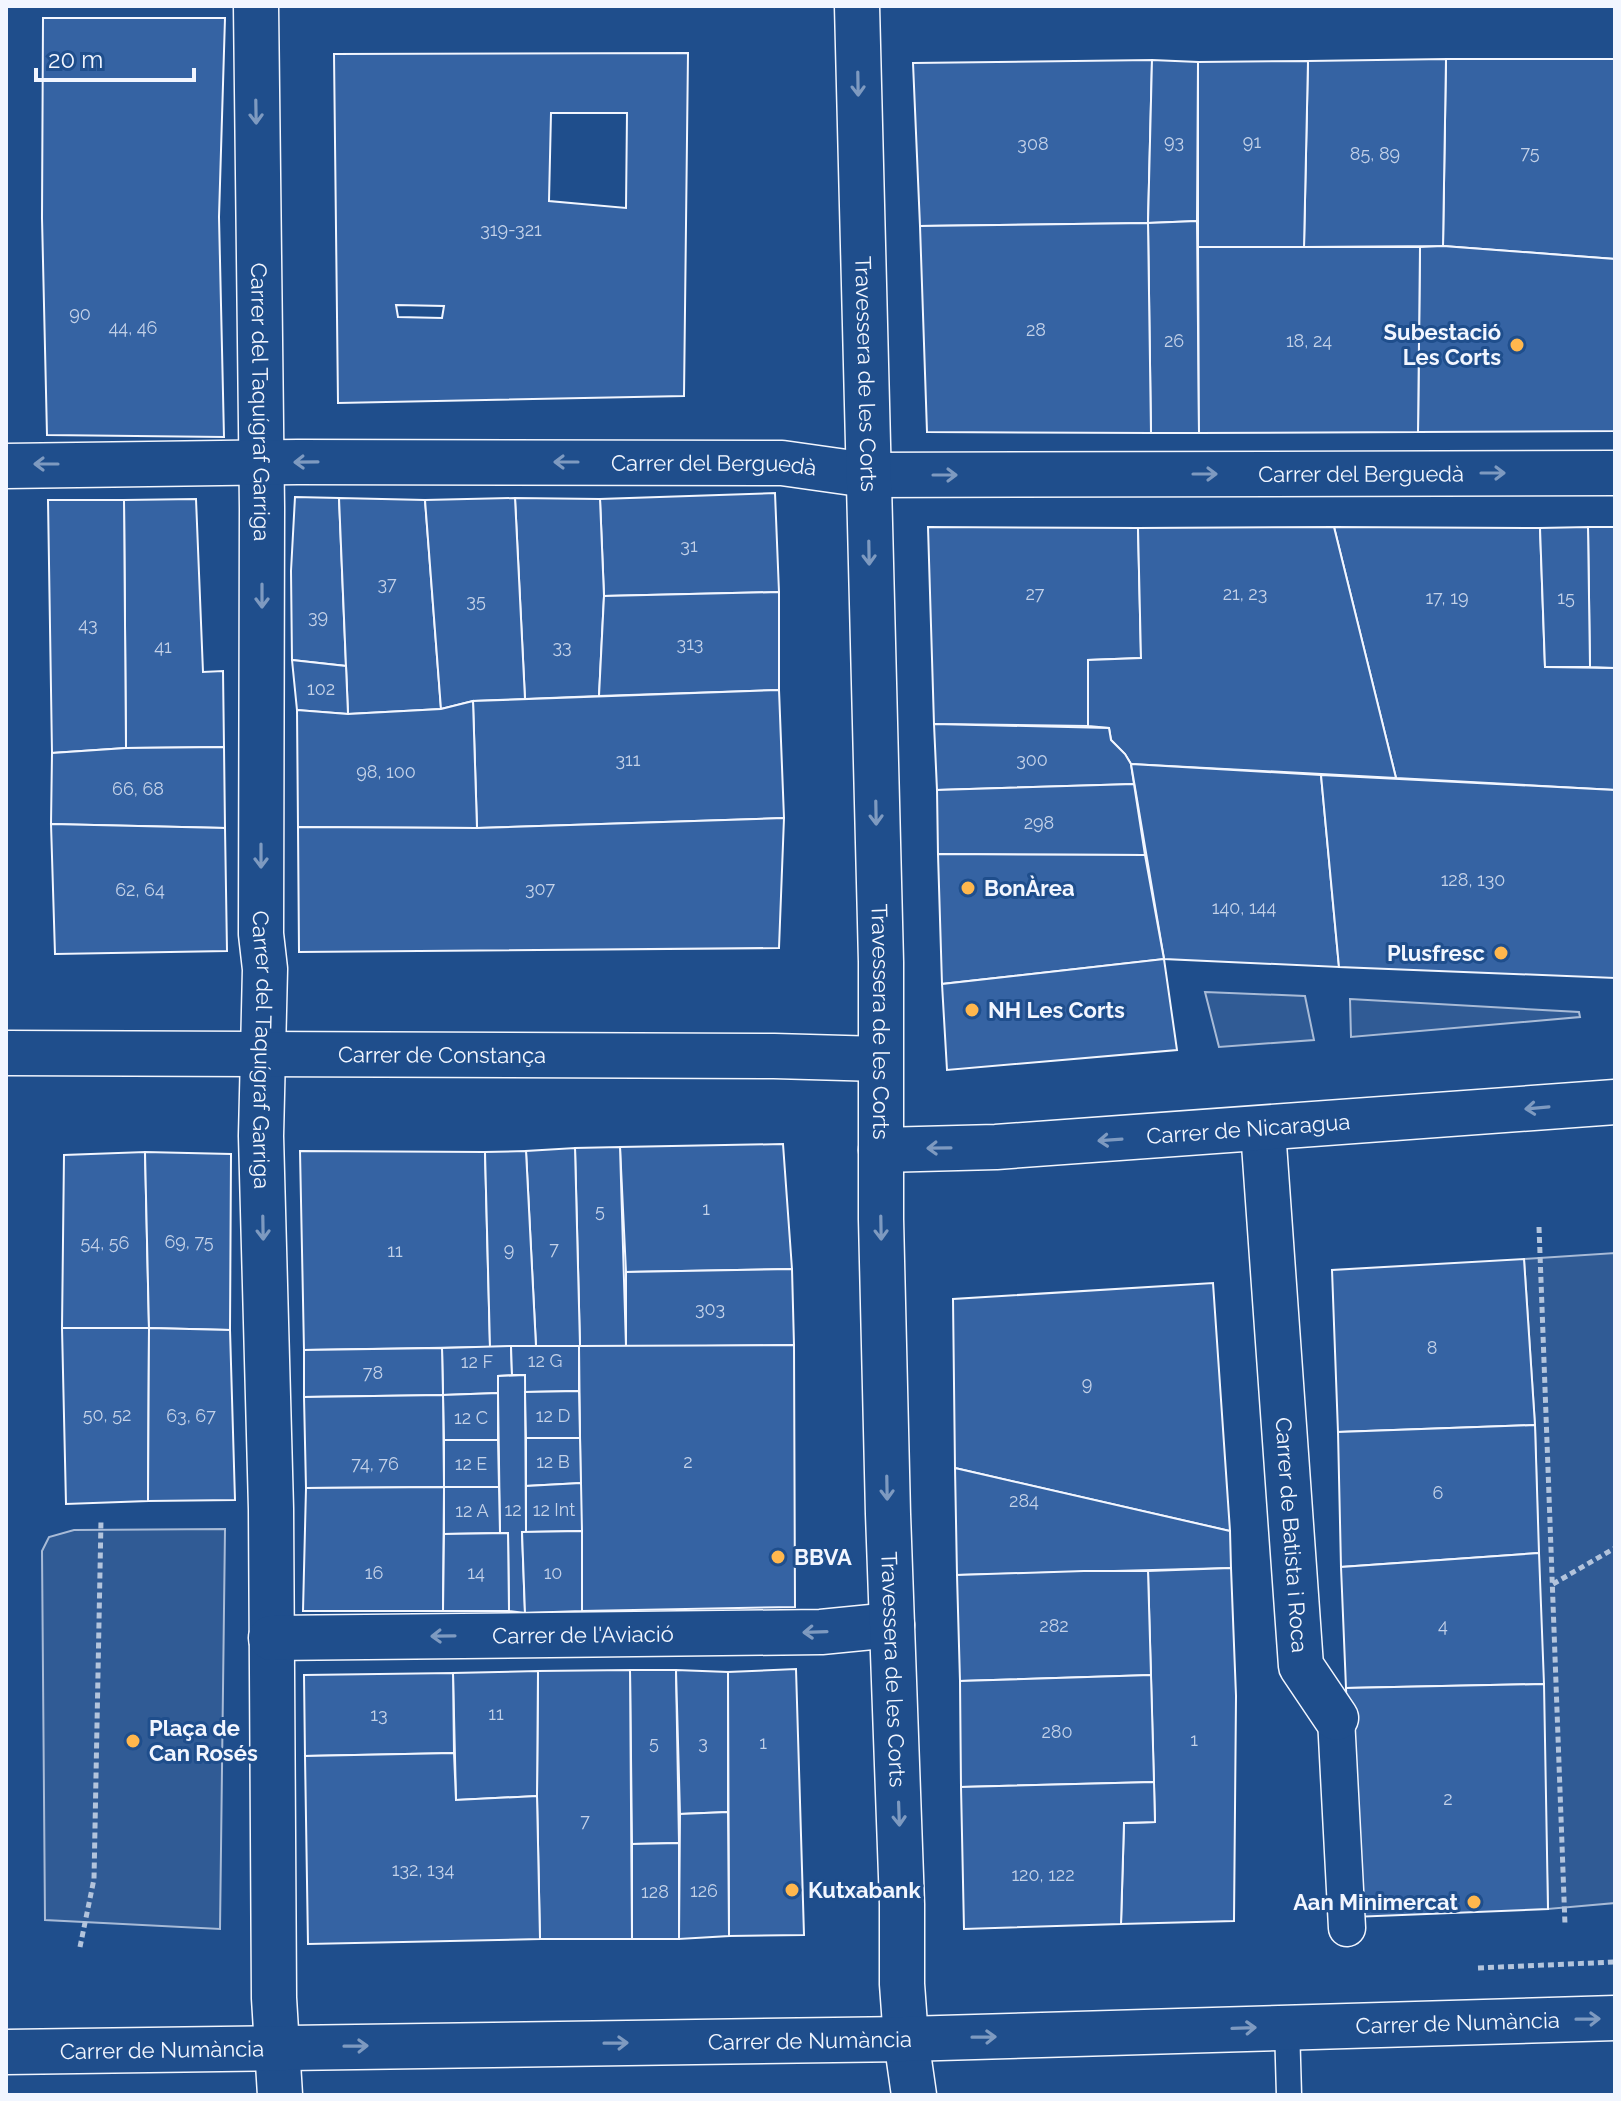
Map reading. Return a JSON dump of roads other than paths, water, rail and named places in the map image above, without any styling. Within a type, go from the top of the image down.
[{"type":"street","name":"Carrer del Taquígraf Garriga","points":[[256,6],[261,934],[265,969],[261,1136],[271,1638],[274,1998],[280,2095]]},
{"type":"street","name":"Travessera de les Corts","points":[[857,6],[881,962],[887,1498],[902,1984],[914,2095]]},
{"type":"street","name":"Carrer del Berguedà","points":[[6,466],[782,463],[867,475],[1615,473]]},
{"type":"street","name":"Carrer de Constança","points":[[6,1053],[880,1059]]},
{"type":"street","name":"Carrer de Nicaragua","points":[[881,1150],[996,1147],[1263,1130],[1615,1102]]},
{"type":"street","name":"Carrer de Batista i Roca","points":[[1263,1130],[1301,1666],[1336,1718],[1347,1928]]},
{"type":"street","name":"Carrer de l'Aviació","points":[[271,1638],[821,1632],[892,1625]]},
{"type":"street","name":"Carrer de Numància","points":[[6,2052],[906,2039],[1615,2018]]},
{"type":"street","name":"Travessera de les Corts","points":[[901,2095],[906,2039]]},
{"type":"lane","points":[[1287,2026],[1289,2095]]},
{"type":"place","name":"Subestació Les Corts","points":[[1517,345]]},
{"type":"place","name":"BonÀrea","points":[[968,888]]},
{"type":"place","name":"Plusfresc","points":[[1501,953]]},
{"type":"place","name":"NH Les Corts","points":[[972,1010]]},
{"type":"place","name":"BBVA","points":[[778,1557]]},
{"type":"place","name":"Plaça de Can Rosés","points":[[133,1741]]},
{"type":"place","name":"Kutxabank","points":[[792,1890]]},
{"type":"place","name":"Aan Minimercat","points":[[1474,1902]]}]
